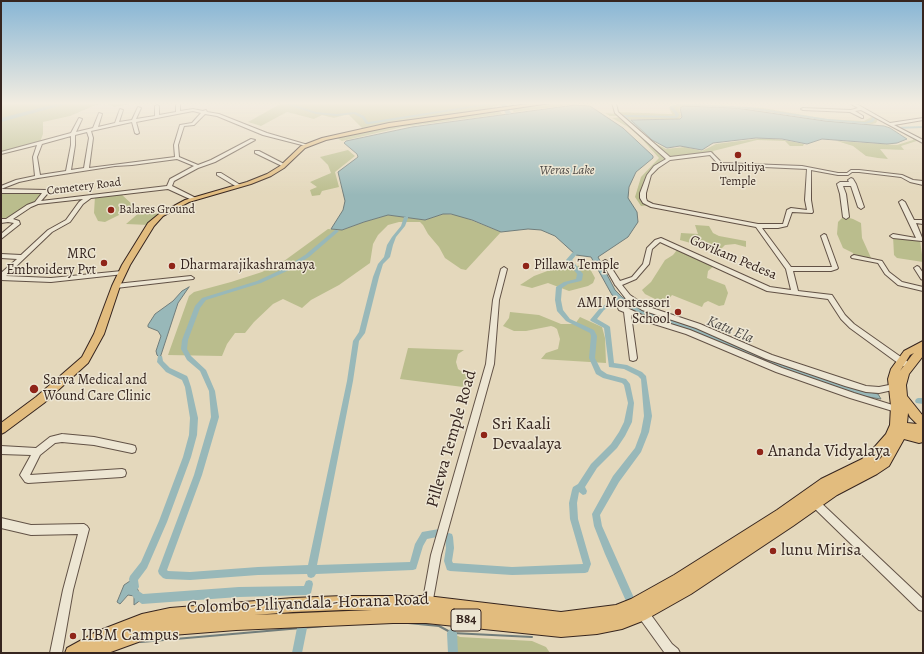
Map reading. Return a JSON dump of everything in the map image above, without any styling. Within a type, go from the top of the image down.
[{"type":"main road","points":[[1,429],[40,400],[84,360],[99,334],[122,273],[155,219],[176,206],[194,199],[239,186],[269,175],[284,165],[306,145],[346,134]]},
{"type":"main road","name":"Colombo-Piliyandala-Horana Road","points":[[785,518],[873,470],[884,462],[894,448],[904,409],[901,385],[907,353],[923,344]]},
{"type":"main road","name":"Colombo-Piliyandala-Horana Road","points":[[898,429],[894,375],[904,364],[923,352]]},
{"type":"main road","points":[[902,396],[909,408],[923,423]]},
{"type":"main road","points":[[898,429],[922,435]]},
{"type":"main road","name":"Colombo-Piliyandala-Horana Road","points":[[72,653],[103,636],[142,621],[170,615],[308,604],[395,602],[427,604],[561,630],[597,627],[686,589],[785,518],[825,483],[866,463],[898,429]]},
{"type":"main road","points":[[894,448],[922,435]]},
{"type":"main road","name":"Colombo-Piliyandala-Horana Road","points":[[94,653],[108,645],[141,634],[172,628],[310,619],[427,604]]},
{"type":"street","points":[[1,153],[73,134],[73,144],[68,173]]},
{"type":"street","points":[[86,169],[91,138],[89,134]]},
{"type":"street","points":[[177,158],[176,145],[179,134]]},
{"type":"street","points":[[263,134],[306,145]]},
{"type":"street","points":[[641,134],[670,159]]},
{"type":"street","points":[[907,134],[923,142]]},
{"type":"street","points":[[194,199],[169,187],[172,180],[253,140]]},
{"type":"street","points":[[38,177],[35,157],[40,142]]},
{"type":"street","points":[[257,152],[284,165]]},
{"type":"street","points":[[809,169],[808,200],[810,212],[789,211],[785,225],[758,226],[651,205],[645,202],[643,198],[643,193],[649,175],[656,167],[670,159],[708,153],[714,154],[721,164],[802,167],[848,174],[855,170],[902,176],[912,181],[923,183]]},
{"type":"street","points":[[1,189],[18,181],[38,177],[86,169],[177,158],[196,165],[196,167]]},
{"type":"street","points":[[220,174],[239,186]]},
{"type":"street","points":[[848,174],[861,207]]},
{"type":"street","points":[[846,217],[844,194],[840,184],[853,184]]},
{"type":"street","name":"Cemetery Road","points":[[37,203],[169,187]]},
{"type":"street","name":"Cemetery Road","points":[[1,189],[45,191],[37,203]]},
{"type":"street","points":[[1,278],[50,231],[68,221],[81,203],[89,197]]},
{"type":"street","points":[[902,202],[922,240]]},
{"type":"street","points":[[8,220],[29,206],[37,203]]},
{"type":"street","points":[[1,221],[8,220],[17,222],[17,224],[1,237]]},
{"type":"street","points":[[912,221],[923,222]]},
{"type":"street","points":[[758,226],[789,269],[795,293]]},
{"type":"street","points":[[789,269],[835,268],[824,236]]},
{"type":"street","points":[[893,236],[922,240]]},
{"type":"street","name":"Govikam Pedesa","points":[[617,284],[634,278],[646,264],[649,249],[657,241],[661,240],[769,289],[832,298],[841,314],[852,326],[904,364]]},
{"type":"street","points":[[1,256],[22,257]]},
{"type":"street","points":[[854,257],[880,262],[887,273],[900,284],[923,289]]},
{"type":"street","points":[[605,262],[617,284],[628,297],[644,308],[698,326],[769,357],[866,389],[879,390],[894,387]]},
{"type":"street","points":[[917,268],[923,278]]},
{"type":"street","name":"Pillewa Temple Road","points":[[427,604],[436,555],[490,364],[496,300],[504,269]]},
{"type":"street","points":[[1,278],[51,280],[122,273]]},
{"type":"street","points":[[116,286],[191,278]]},
{"type":"street","points":[[633,358],[624,310],[688,332],[779,370],[853,396],[896,409]]},
{"type":"street","points":[[122,473],[28,479],[25,475],[37,452],[53,440],[62,438],[94,441],[132,449]]},
{"type":"street","points":[[1,450],[37,452]]},
{"type":"street","points":[[815,502],[923,606]]},
{"type":"street","points":[[1,523],[31,530],[84,529],[68,590],[56,653]]},
{"type":"street","points":[[639,609],[668,648],[674,653]]},
{"type":"green space","points":[[1,134],[43,134],[40,142],[1,153]]},
{"type":"green space","points":[[346,134],[375,134],[342,141],[334,136]]},
{"type":"green space","points":[[636,134],[644,134],[651,141],[666,149],[685,147],[702,151],[716,144],[763,138],[784,140],[804,144],[803,146],[790,146],[785,141],[757,140],[713,151],[714,154],[666,160],[649,175],[643,199],[651,205],[641,206],[635,197],[641,177],[659,158]]},
{"type":"green space","points":[[903,134],[907,134],[920,140],[901,146],[904,150],[880,149],[888,159],[866,156],[853,146],[837,141],[897,145],[913,139]]},
{"type":"green space","points":[[348,150],[355,156],[335,172],[339,187],[322,191],[320,195],[312,196],[310,190],[317,187],[310,182],[331,173],[328,165],[320,157]]},
{"type":"green space","points":[[1,191],[45,191],[37,203],[14,217],[1,221]]},
{"type":"green space","name":"Balares Ground","points":[[120,193],[135,207],[105,222],[98,221],[94,213],[95,196]]},
{"type":"green space","points":[[140,212],[159,214],[149,225],[126,224]]},
{"type":"green space","points":[[443,214],[458,215],[501,232],[466,270],[461,269],[445,258],[439,247],[420,222],[399,222],[388,225],[378,235],[373,244],[370,263],[339,285],[311,300],[302,308],[283,299],[273,304],[245,333],[235,333],[227,344],[222,356],[168,355],[189,296],[194,292],[262,272],[284,261],[328,229],[342,230],[388,215],[425,220]]},
{"type":"green space","points":[[846,217],[861,223],[862,238],[872,260],[854,257],[853,253],[843,248],[837,234],[838,222],[842,218]]},
{"type":"green space","points":[[695,225],[709,226],[713,233],[719,236],[746,241],[746,247],[735,244],[725,245],[719,251],[680,240],[681,233],[698,234]]},
{"type":"green space","points":[[893,236],[920,240],[923,262],[897,258],[894,255]]},
{"type":"green space","points":[[681,249],[715,265],[708,271],[707,278],[725,285],[728,293],[724,305],[719,306],[708,301],[704,303],[702,307],[672,295],[665,304],[645,294],[642,290],[651,282],[665,260],[673,255],[677,250]]},
{"type":"green space","points":[[590,264],[589,267],[595,278],[593,283],[588,286],[569,291],[548,283],[532,288],[520,285],[534,276],[550,270]]},
{"type":"green space","points":[[510,312],[539,315],[561,324],[575,324],[580,317],[602,327],[605,338],[606,363],[541,359],[546,353],[558,349],[560,339],[557,329],[551,326],[526,331],[514,331],[503,326],[509,318]]},
{"type":"green space","points":[[408,348],[464,350],[458,354],[456,362],[458,369],[468,376],[471,381],[471,388],[400,379]]},
{"type":"green space","points":[[452,633],[460,637],[532,641],[546,647],[550,653],[453,653]]},
{"type":"water","name":"Weras Lake","points":[[381,134],[629,134],[653,156],[653,158],[636,172],[629,187],[628,198],[637,212],[638,222],[628,237],[598,257],[615,290],[622,297],[644,310],[689,324],[866,391],[878,394],[881,399],[862,396],[778,369],[688,330],[636,313],[612,295],[591,257],[576,255],[555,236],[541,230],[528,229],[501,232],[472,220],[451,214],[443,214],[425,220],[388,215],[342,230],[331,229],[343,210],[345,201],[338,172],[358,157],[357,154],[344,143],[346,141]]},
{"type":"water","points":[[645,134],[899,134],[907,139],[897,143],[887,144],[822,139],[807,144],[782,139],[756,138],[713,143],[702,150],[680,146],[667,148],[652,140]]},
{"type":"water","points":[[189,287],[178,303],[160,358],[156,351],[161,336],[158,331],[148,327],[148,325],[155,314],[173,301],[182,291]]},
{"type":"water","points":[[133,579],[142,599],[134,605],[134,596],[128,595],[120,604],[117,602],[124,585]]},
{"type":"waterway","points":[[312,569],[350,381],[356,341],[362,333],[376,277],[381,264],[387,257],[390,245],[394,237],[403,226],[406,218]]},
{"type":"waterway","points":[[312,569],[258,571],[190,576],[166,575],[162,571],[198,475],[215,417],[212,391],[203,370],[189,358],[184,349],[185,340],[197,307],[204,299],[259,282],[285,270],[307,256],[337,231]]},
{"type":"waterway","points":[[574,254],[569,260],[580,274],[579,280],[566,283],[559,287],[558,300],[560,311],[568,320],[592,332],[594,336],[592,358],[598,372],[605,376],[624,381],[627,384],[631,403],[628,422],[622,434],[614,446],[594,466],[581,487]]},
{"type":"waterway","points":[[619,298],[602,309],[593,320],[607,327],[611,365],[625,367],[640,374],[644,378],[648,416],[645,432],[638,450],[616,479],[596,514],[598,526],[633,607]]},
{"type":"waterway","points":[[134,587],[133,579],[144,565],[163,522],[187,457],[193,435],[194,418],[185,378],[168,370],[160,362],[160,358]]},
{"type":"waterway","name":"Katu Ela","points":[[918,401],[923,401]]},
{"type":"waterway","points":[[449,537],[450,548],[448,561],[450,567],[512,571],[585,569],[587,564],[574,519],[573,503],[576,490],[581,487]]},
{"type":"waterway","points":[[581,487],[583,491]]},
{"type":"waterway","points":[[312,569],[413,566],[419,544],[425,535],[439,533]]},
{"type":"waterway","points":[[311,574],[312,569]]},
{"type":"waterway","points":[[137,595],[142,599],[239,592],[308,590],[309,584]]},
{"type":"waterway","points":[[408,623],[439,626],[452,633],[532,637]]},
{"type":"waterway","points":[[141,642],[324,626]]},
{"type":"waterway","points":[[297,653],[302,628]]},
{"type":"waterway","points":[[452,633],[453,653]]},
{"type":"place","name":"Divulpitiya Temple","points":[[738,155]]},
{"type":"place","name":"Balares Ground","points":[[111,210]]},
{"type":"place","name":"MRC Embroidery Pvt","points":[[104,263]]},
{"type":"place","name":"Dharmarajikashramaya","points":[[172,266]]},
{"type":"place","name":"Pillawa Temple","points":[[526,266]]},
{"type":"place","name":"AMI Montessori School","points":[[678,312]]},
{"type":"place","name":"Sarva Medical and Wound Care Clinic","points":[[34,389]]},
{"type":"place","name":"Sri Kaali Devaalaya","points":[[484,435]]},
{"type":"place","name":"Ananda Vidyalaya","points":[[760,452]]},
{"type":"place","name":"lunu Mirisa","points":[[773,551]]},
{"type":"place","name":"IIBM Campus","points":[[73,636]]}]
